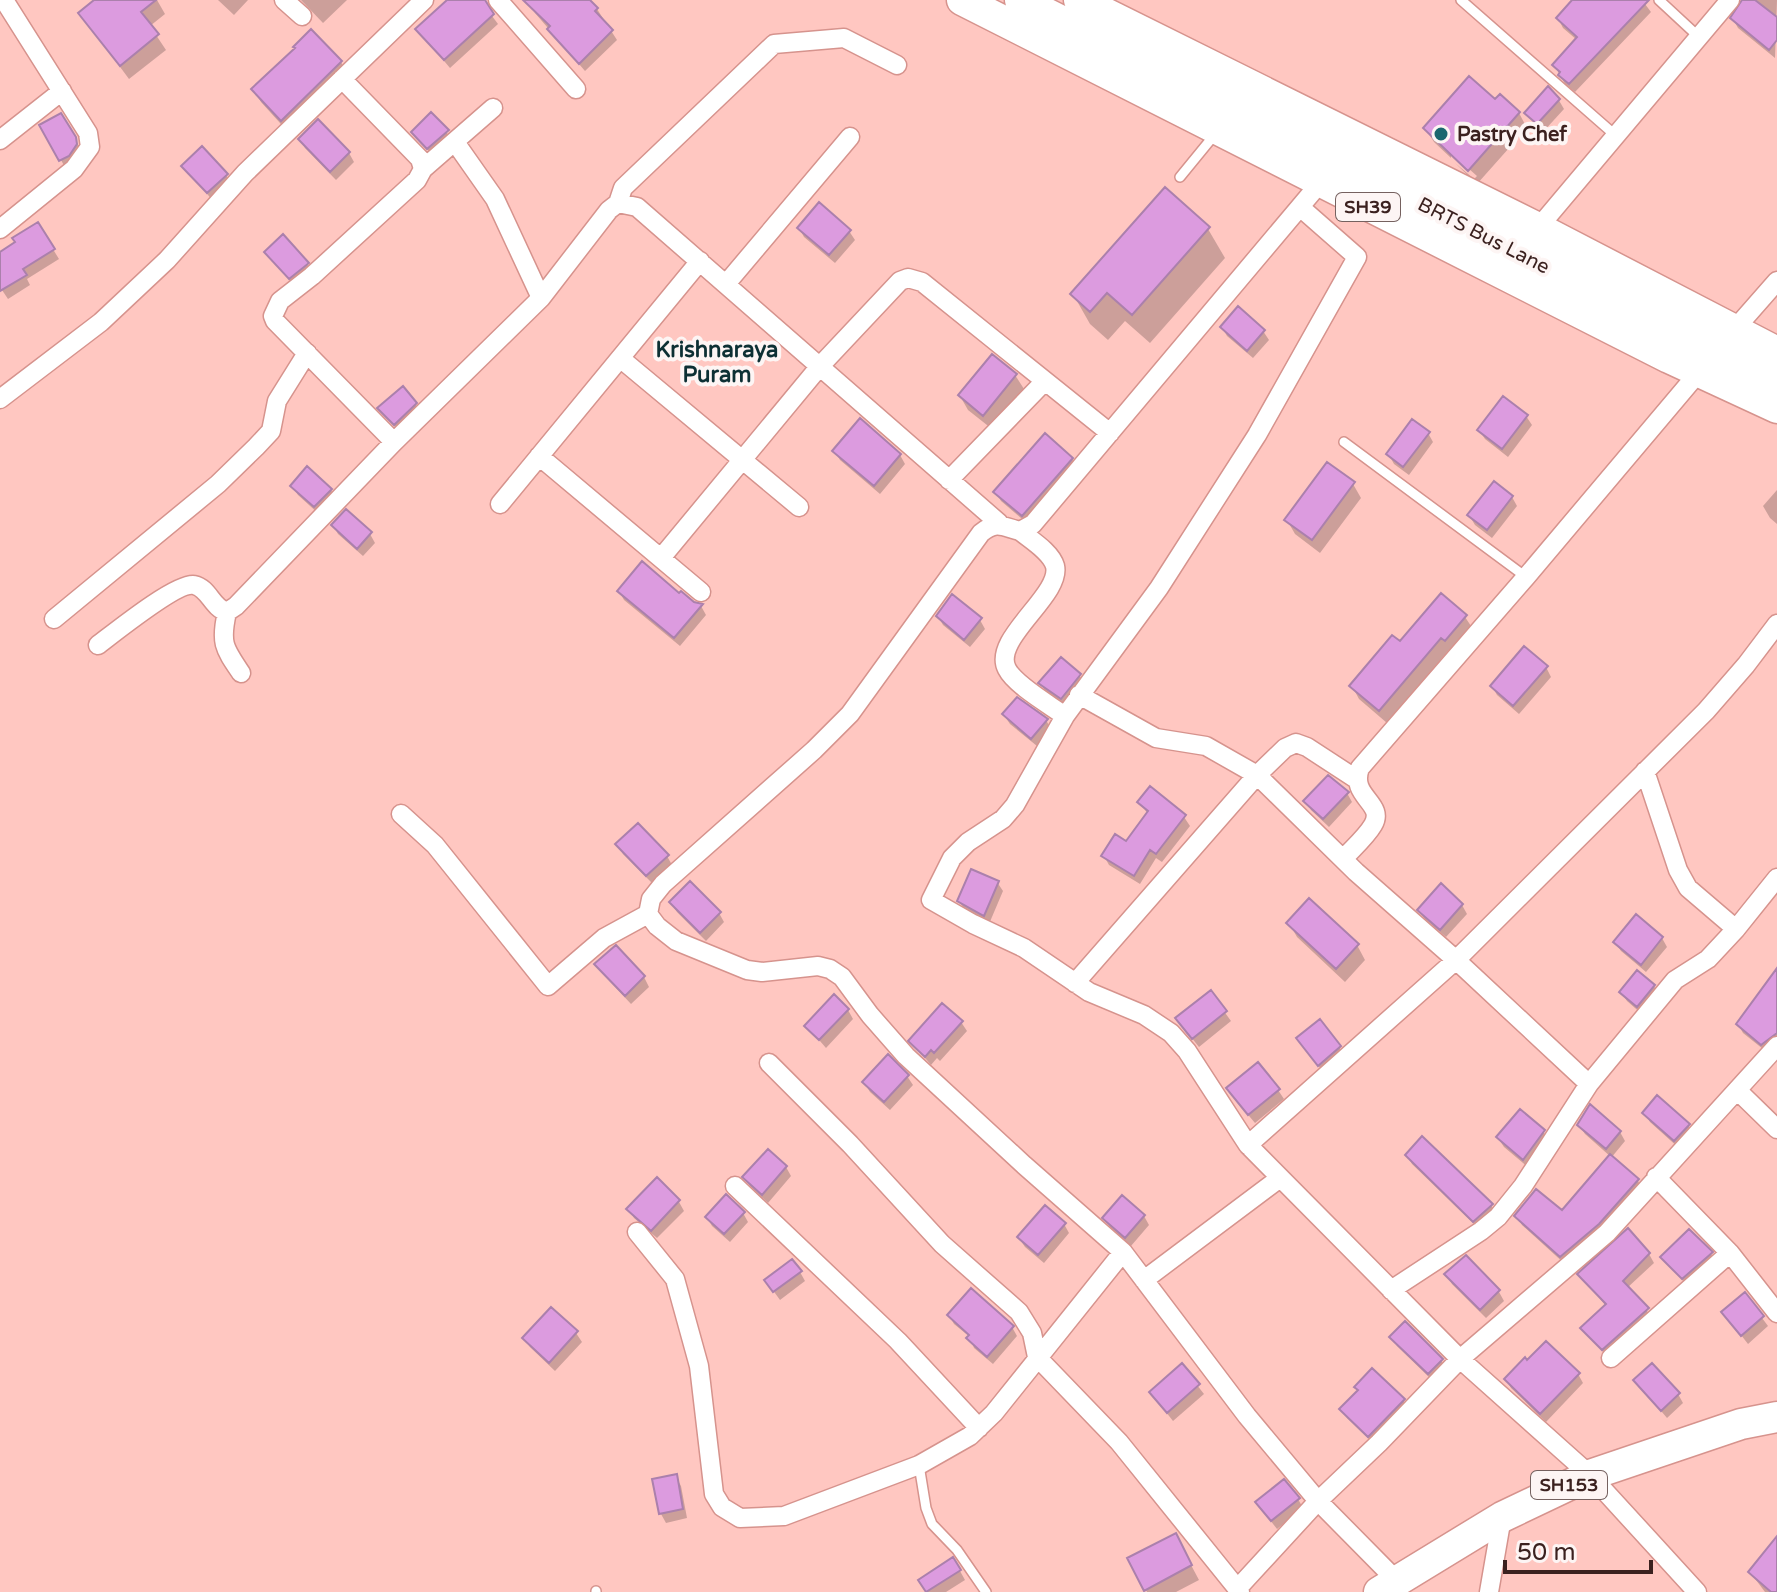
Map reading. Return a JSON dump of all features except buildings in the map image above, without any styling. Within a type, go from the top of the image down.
[{"type":"main road","name":"SH39","points":[[962,0],[1320,183],[1777,408]]},
{"type":"main road","name":"BRTS Bus Lane","points":[[1020,0],[1777,381]]},
{"type":"main road","points":[[1079,0],[1538,228],[1777,352]]},
{"type":"main road","name":"SH153","points":[[1388,1586],[1502,1517],[1590,1475],[1741,1424],[1777,1417]]},
{"type":"street","points":[[0,229],[74,169],[90,147],[88,133],[4,0]]},
{"type":"street","points":[[284,0],[302,16]]},
{"type":"street","points":[[0,399],[101,322],[167,260],[245,173],[424,0]]},
{"type":"street","points":[[498,0],[576,89]]},
{"type":"street","points":[[1538,228],[1730,0]]},
{"type":"street","points":[[241,673],[224,648],[222,634],[227,612],[541,298],[609,210],[618,203],[623,188],[774,44],[844,38],[897,65]]},
{"type":"street","points":[[342,79],[420,159],[423,169]]},
{"type":"street","points":[[0,140],[62,91]]},
{"type":"street","points":[[394,442],[278,324],[274,308],[493,108]]},
{"type":"street","points":[[726,284],[850,137]]},
{"type":"street","points":[[455,142],[495,199],[541,298]]},
{"type":"street","points":[[1020,531],[1033,524],[1320,183]]},
{"type":"street","points":[[618,203],[637,207],[999,523],[1020,531],[1051,558],[1056,569],[1053,580],[1013,637],[1005,666],[1012,677],[1065,716]]},
{"type":"street","points":[[1300,207],[1357,257],[1257,435],[1159,588],[1065,716],[1015,805],[1003,819],[968,842],[952,858],[931,900],[1024,948],[1101,999],[1144,1015],[1171,1033],[1187,1051],[1248,1145],[1460,1359],[1590,1475],[1697,1592]]},
{"type":"street","points":[[500,504],[700,261]]},
{"type":"street","points":[[661,558],[820,366],[900,281],[908,278],[922,282],[1110,433]]},
{"type":"street","points":[[1734,330],[1777,281]]},
{"type":"street","points":[[54,619],[218,484],[256,447],[271,431],[277,401],[307,353]]},
{"type":"street","points":[[620,358],[799,507]]},
{"type":"street","points":[[1343,859],[1373,826],[1377,816],[1375,808],[1360,791],[1356,779],[1360,768],[1699,372]]},
{"type":"street","points":[[949,480],[1045,381]]},
{"type":"street","points":[[539,456],[701,592]]},
{"type":"street","points":[[999,523],[981,533],[850,714],[814,750],[663,884],[651,899],[648,914],[676,941],[747,970],[762,972],[818,966],[842,977],[906,1056],[1123,1252],[1247,1416],[1388,1586]]},
{"type":"street","points":[[98,645],[137,615],[183,587],[194,585],[204,591],[214,605],[227,612]]},
{"type":"street","points":[[1248,1145],[1456,960],[1706,711],[1777,624]]},
{"type":"street","points":[[1079,695],[1156,738],[1206,746],[1257,775],[1343,859],[1589,1084]]},
{"type":"street","points":[[1075,983],[1257,775],[1285,748],[1296,743],[1307,747],[1356,779]]},
{"type":"street","points":[[1645,771],[1688,888],[1736,929]]},
{"type":"street","points":[[401,814],[435,845],[548,986],[604,938],[648,914]]},
{"type":"street","points":[[1391,1290],[1498,1217],[1523,1186],[1589,1084],[1675,980],[1708,959],[1777,878]]},
{"type":"street","points":[[769,1063],[850,1144],[942,1244],[1019,1312],[1032,1333],[1037,1357],[1119,1442],[1238,1590],[1318,1501],[1460,1359],[1607,1233],[1777,1046]]},
{"type":"street","points":[[1738,1091],[1777,1129]]},
{"type":"street","points":[[1656,1177],[1730,1253],[1777,1313]]},
{"type":"street","points":[[1144,1280],[1280,1178]]},
{"type":"street","points":[[735,1186],[898,1341],[979,1428]]},
{"type":"street","points":[[637,1232],[675,1279],[699,1366],[714,1494],[722,1507],[740,1518],[784,1516],[919,1465],[970,1436],[994,1413],[1123,1252]]},
{"type":"street","points":[[1611,1358],[1730,1253]]},
{"type":"street","points":[[1489,1592],[1502,1517]]},
{"type":"lane","points":[[1461,0],[1615,135]]},
{"type":"lane","points":[[1659,0],[1700,38]]},
{"type":"lane","points":[[1180,177],[1218,130]]},
{"type":"lane","points":[[1344,442],[1526,577]]},
{"type":"lane","points":[[919,1465],[926,1508],[932,1524],[957,1550],[986,1592]]},
{"type":"place","name":"Pastry Chef","points":[[1441,134]]},
{"type":"district","name":"Krishnaraya Puram","points":[[717,362]]}]
